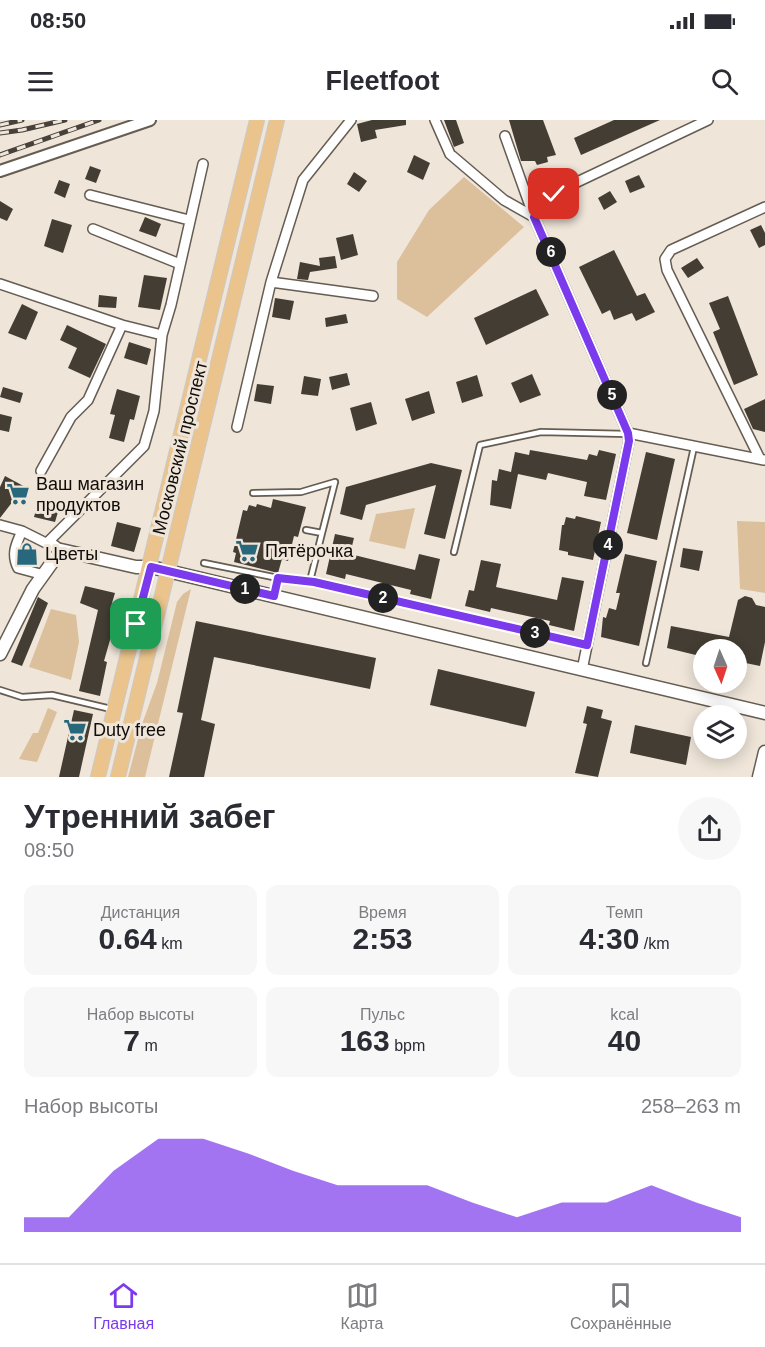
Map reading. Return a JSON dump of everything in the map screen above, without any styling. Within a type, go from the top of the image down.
[{"type":"main road","name":"Московский проспект","points":[[98,777],[151,567],[256,120]]},
{"type":"main road","name":"Московский проспект","points":[[118,777],[277,122]]},
{"type":"main road","points":[[1,651],[33,590],[61,550],[136,567],[151,567],[765,713]]},
{"type":"main road","points":[[759,777],[765,752]]},
{"type":"street","points":[[0,171],[150,120]]},
{"type":"street","points":[[237,427],[271,282],[303,180],[351,120]]},
{"type":"street","points":[[435,120],[450,154],[504,200],[534,217]]},
{"type":"street","points":[[534,217],[554,194],[708,120]]},
{"type":"street","points":[[505,136],[534,217],[628,434],[629,441],[582,670]]},
{"type":"street","points":[[61,550],[49,541],[144,446],[154,411],[162,335],[203,164]]},
{"type":"street","points":[[90,195],[189,220]]},
{"type":"street","points":[[762,460],[667,270],[665,259],[671,250],[765,207]]},
{"type":"street","points":[[93,229],[180,264]]},
{"type":"street","points":[[271,282],[373,296]]},
{"type":"street","points":[[0,284],[122,325],[162,335]]},
{"type":"street","points":[[41,471],[70,417],[88,400],[122,325]]},
{"type":"street","points":[[628,434],[762,460]]},
{"type":"street","points":[[0,525],[22,531],[61,550]]},
{"type":"street","points":[[22,531],[14,550],[18,568],[44,574]]},
{"type":"lane","points":[[454,552],[480,445],[541,432],[628,434]]},
{"type":"lane","points":[[646,663],[694,447]]},
{"type":"lane","points":[[253,493],[301,492],[335,482],[310,581]]},
{"type":"lane","points":[[306,530],[322,533]]},
{"type":"lane","points":[[204,563],[278,578],[310,581],[587,645]]},
{"type":"lane","points":[[274,596],[278,578]]},
{"type":"lane","points":[[0,690],[22,697],[52,694],[115,710]]},
{"type":"shaded area","points":[[464,177],[524,227],[427,317],[397,299],[397,262],[429,210]]},
{"type":"shaded area","points":[[415,508],[405,549],[369,541],[376,514]]},
{"type":"shaded area","points":[[737,521],[765,522],[765,593],[740,589]]},
{"type":"shaded area","points":[[191,589],[145,777],[128,777],[142,724],[157,683],[177,602]]},
{"type":"shaded area","points":[[51,609],[76,615],[79,642],[71,680],[29,667]]},
{"type":"shaded area","points":[[48,708],[57,712],[37,762],[19,759],[33,733],[38,733]]},
{"type":"building","points":[[372,120],[406,120],[406,125],[375,130],[377,138],[361,142],[357,124]]},
{"type":"building","points":[[444,120],[456,120],[464,143],[454,147]]},
{"type":"building","points":[[509,120],[543,120],[556,155],[547,157],[548,162],[537,165],[535,161],[521,161]]},
{"type":"building","points":[[614,120],[660,120],[581,155],[574,138]]},
{"type":"building","points":[[414,155],[430,163],[423,180],[407,172]]},
{"type":"building","points":[[90,166],[101,170],[96,183],[85,179]]},
{"type":"building","points":[[354,172],[367,181],[359,192],[347,184]]},
{"type":"building","points":[[639,175],[645,187],[630,193],[625,181]]},
{"type":"building","points":[[59,180],[70,184],[65,198],[54,193]]},
{"type":"building","points":[[610,191],[617,202],[604,210],[598,198]]},
{"type":"building","points":[[0,201],[13,209],[7,221],[0,218]]},
{"type":"building","points":[[145,217],[161,224],[156,237],[139,231]]},
{"type":"building","points":[[52,219],[72,225],[63,253],[44,246]]},
{"type":"building","points":[[761,225],[765,233],[765,245],[759,248],[750,230]]},
{"type":"building","points":[[353,234],[358,255],[341,260],[336,238]]},
{"type":"building","points":[[614,250],[637,296],[645,293],[655,312],[636,321],[632,313],[614,320],[610,310],[602,314],[579,267]]},
{"type":"building","points":[[335,256],[337,268],[310,272],[308,280],[297,279],[300,262],[320,266],[319,258]]},
{"type":"building","points":[[697,258],[704,268],[688,278],[681,268]]},
{"type":"building","points":[[144,275],[167,278],[160,310],[138,307]]},
{"type":"building","points":[[536,289],[549,315],[486,345],[474,318]]},
{"type":"building","points":[[99,295],[117,297],[116,308],[98,307]]},
{"type":"building","points":[[728,296],[758,375],[734,385],[713,332],[720,329],[709,303]]},
{"type":"building","points":[[275,298],[294,301],[290,320],[272,317]]},
{"type":"building","points":[[22,304],[38,312],[26,340],[8,333]]},
{"type":"building","points":[[346,314],[348,323],[326,327],[325,318]]},
{"type":"building","points":[[67,325],[106,344],[90,378],[68,368],[77,348],[60,340]]},
{"type":"building","points":[[129,342],[151,349],[147,365],[124,358]]},
{"type":"building","points":[[347,373],[350,385],[332,390],[329,377]]},
{"type":"building","points":[[532,374],[541,395],[520,403],[511,383]]},
{"type":"building","points":[[477,375],[483,396],[462,403],[456,382]]},
{"type":"building","points":[[304,376],[321,379],[318,396],[301,394]]},
{"type":"building","points":[[257,384],[274,386],[271,404],[254,401]]},
{"type":"building","points":[[3,387],[23,393],[20,403],[0,397]]},
{"type":"building","points":[[117,389],[140,396],[134,420],[130,419],[124,442],[109,438],[115,415],[110,414]]},
{"type":"building","points":[[429,391],[435,413],[412,421],[405,399]]},
{"type":"building","points":[[765,399],[765,432],[753,429],[744,409]]},
{"type":"building","points":[[371,402],[377,424],[356,431],[350,408]]},
{"type":"building","points":[[0,414],[12,417],[9,432],[0,430]]},
{"type":"building","points":[[530,450],[587,460],[589,454],[597,456],[599,450],[616,454],[606,500],[584,496],[587,482],[548,473],[546,480],[518,474],[511,509],[490,505],[492,480],[497,481],[499,469],[511,472],[515,452],[529,455]]},
{"type":"building","points":[[646,452],[675,459],[657,540],[627,533]]},
{"type":"building","points":[[431,463],[462,470],[445,539],[424,534],[436,485],[366,505],[362,520],[340,514],[346,487]]},
{"type":"building","points":[[5,476],[29,489],[24,500],[17,496],[0,518],[0,487]]},
{"type":"building","points":[[273,499],[306,507],[298,537],[294,536],[288,561],[282,559],[278,573],[234,562],[236,553],[233,552],[243,510],[247,511],[249,505],[256,507],[257,504],[271,508]]},
{"type":"building","points":[[37,506],[58,512],[55,522],[34,517]]},
{"type":"building","points":[[576,516],[601,522],[593,560],[568,555],[568,552],[559,550],[562,525],[566,517],[575,519]]},
{"type":"building","points":[[117,522],[141,528],[134,552],[111,546]]},
{"type":"building","points":[[335,534],[354,538],[350,554],[415,570],[419,554],[440,559],[431,599],[410,594],[411,590],[346,574],[345,579],[326,574]]},
{"type":"building","points":[[683,548],[703,551],[699,571],[680,567]]},
{"type":"building","points":[[625,554],[657,561],[639,646],[601,637],[603,617],[606,618],[609,608],[616,610],[620,593],[616,593]]},
{"type":"building","points":[[481,560],[501,564],[496,587],[557,600],[562,577],[584,581],[574,631],[549,625],[550,621],[491,608],[490,612],[465,606],[469,590],[474,591]]},
{"type":"building","points":[[85,586],[115,593],[112,603],[120,605],[104,661],[107,662],[100,696],[79,691],[98,610],[80,603]]},
{"type":"building","points":[[745,596],[752,598],[756,605],[765,607],[765,642],[760,666],[747,663],[747,639],[693,639],[693,654],[667,648],[671,626],[729,637],[738,600]]},
{"type":"building","points":[[38,597],[48,603],[22,666],[11,662]]},
{"type":"building","points":[[196,621],[376,658],[370,689],[214,657],[201,720],[215,724],[204,777],[169,777],[183,713],[177,712]]},
{"type":"building","points":[[438,669],[535,692],[526,727],[430,705]]},
{"type":"building","points":[[587,706],[603,710],[601,718],[612,721],[598,777],[575,773],[587,724],[583,723]]},
{"type":"building","points":[[74,710],[93,714],[79,777],[59,777]]},
{"type":"building","points":[[635,725],[691,737],[686,765],[630,753]]},
{"type":"railway","points":[[0,125],[22,120]]},
{"type":"railway","points":[[0,133],[65,120]]},
{"type":"railway","points":[[0,155],[99,120]]},
{"type":"place","name":"Ваш магазин продуктов","points":[[18,494]]},
{"type":"place","name":"Пятёрочка","points":[[247,551]]},
{"type":"place","name":"Цветы","points":[[27,554]]},
{"type":"place","name":"Duty free","points":[[75,730]]},
{"type":"route","points":[[136,624],[151,567],[274,596],[278,578],[314,582],[587,645],[629,441],[628,433],[534,217],[554,194]]}]
